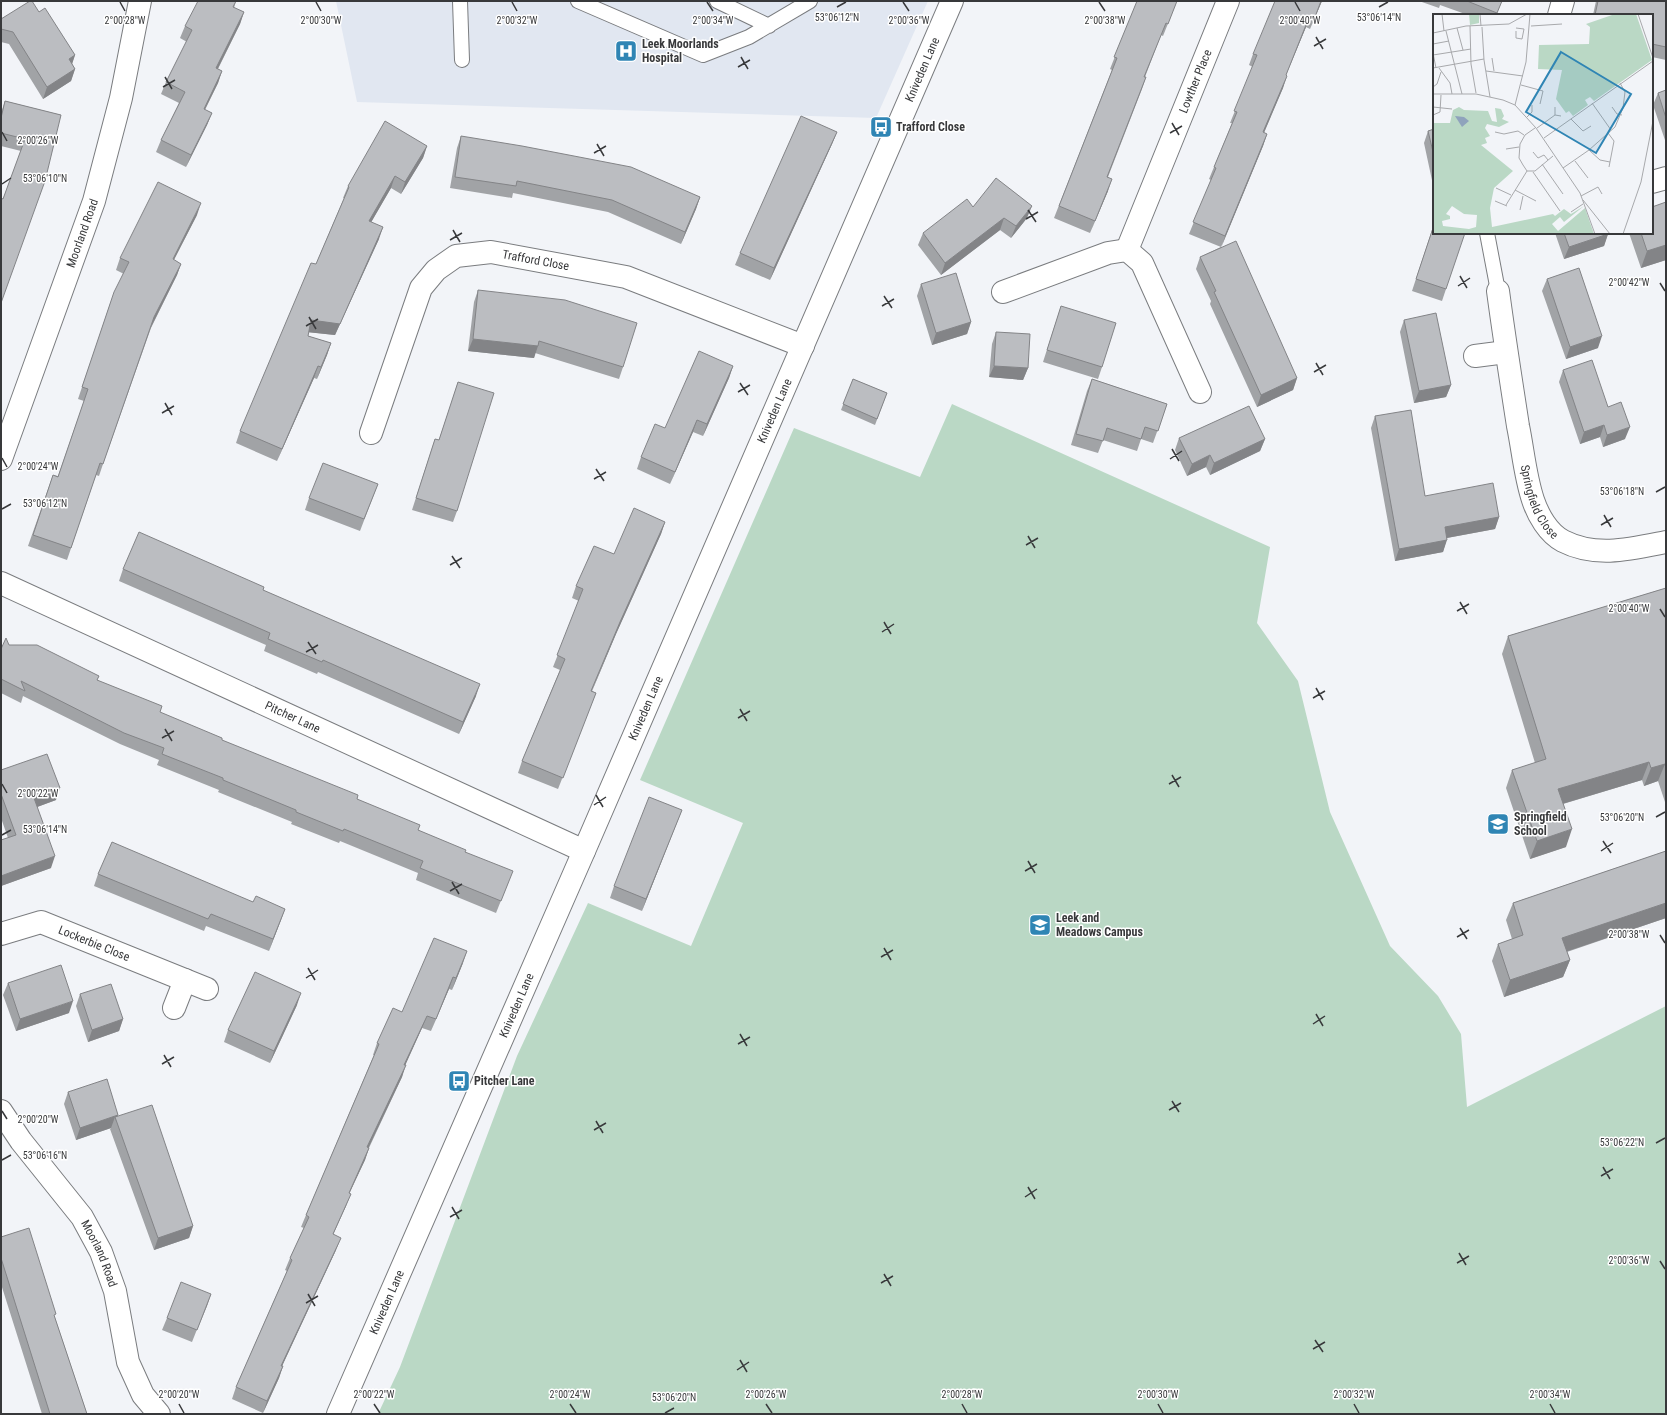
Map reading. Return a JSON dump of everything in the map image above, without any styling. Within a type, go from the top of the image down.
[{"type":"street","name":"Moorland Road","points":[[1,459],[94,202],[121,98],[140,1]]},
{"type":"street","name":"Kniveden Lane","points":[[338,1414],[584,851],[952,1]]},
{"type":"street","name":"Lowther Place","points":[[1127,250],[1228,1]]},
{"type":"street","points":[[1559,14],[1562,1]]},
{"type":"street","points":[[1653,182],[1666,178]]},
{"type":"street","points":[[1003,292],[1108,252],[1127,250],[1142,263],[1200,392]]},
{"type":"street","name":"Trafford Close","points":[[371,433],[421,288],[436,270],[456,256],[491,252],[626,277],[803,346]]},
{"type":"street","name":"Springfield Close","points":[[1498,291],[1506,352],[1526,467],[1533,500],[1544,523],[1561,540],[1584,550],[1620,552],[1666,542]]},
{"type":"street","points":[[1474,356],[1506,352]]},
{"type":"street","name":"Pitcher Lane","points":[[1,583],[584,851]]},
{"type":"street","name":"Lockerbie Close","points":[[1,934],[41,922],[207,989]]},
{"type":"street","points":[[174,1008],[185,980]]},
{"type":"street","name":"Moorland Road","points":[[1,1111],[21,1141],[82,1217],[101,1252],[115,1291],[128,1362],[143,1395],[159,1414]]},
{"type":"lane","points":[[460,1],[462,60]]},
{"type":"lane","points":[[578,1],[703,55],[749,37],[810,1]]},
{"type":"lane","points":[[717,1],[769,26]]},
{"type":"lane","points":[[1487,234],[1498,291]]},
{"type":"shaded area","name":"Leek Moorlands Hospital","points":[[336,1],[928,1],[876,118],[357,102]]},
{"type":"green space","name":"Leek and Meadows Campus","points":[[952,404],[1270,547],[1257,623],[1298,681],[1330,812],[1390,946],[1438,996],[1461,1034],[1467,1107],[1666,1006],[1666,1414],[378,1414],[400,1367],[517,1056],[588,903],[691,946],[743,823],[640,780],[794,428],[920,477]]},
{"type":"building","points":[[32,1],[39,12],[45,8],[75,55],[69,59],[75,69],[47,87],[13,32],[1,29],[1,19]]},
{"type":"building","points":[[198,1],[236,1],[233,7],[244,12],[216,68],[222,71],[204,109],[212,113],[191,155],[161,140],[185,92],[166,82],[192,30],[185,26]]},
{"type":"building","points":[[1137,1],[1177,1],[1168,24],[1166,23],[1144,77],[1146,77],[1107,177],[1112,179],[1095,221],[1059,206],[1117,58],[1114,57]]},
{"type":"building","points":[[1275,1],[1321,1],[1315,17],[1310,15],[1286,75],[1287,76],[1263,132],[1267,134],[1225,236],[1193,222],[1216,168],[1214,167],[1237,112],[1234,111],[1257,55],[1253,54]]},
{"type":"building","points":[[1467,1],[1502,1],[1497,13]]},
{"type":"building","points":[[1598,1],[1666,1],[1666,47],[1653,44],[1653,14],[1595,14]]},
{"type":"building","points":[[1666,90],[1666,118],[1658,93]]},
{"type":"building","points":[[5,101],[61,115],[45,181],[1,303],[1,198],[3,199],[25,139],[1,133],[1,118]]},
{"type":"building","points":[[801,116],[837,132],[774,268],[740,253]]},
{"type":"building","points":[[385,121],[427,146],[405,182],[395,176],[369,221],[383,227],[340,324],[311,320],[308,336],[331,343],[321,367],[318,366],[282,449],[240,431],[311,263],[316,264],[349,187],[348,186]]},
{"type":"building","points":[[1433,129],[1433,152],[1428,131]]},
{"type":"building","points":[[461,136],[631,167],[700,197],[685,232],[612,200],[517,181],[516,186],[455,177]]},
{"type":"building","points":[[996,178],[1032,206],[1016,226],[1004,218],[945,263],[923,233],[967,199],[973,207]]},
{"type":"building","points":[[158,182],[201,203],[173,259],[181,264],[154,317],[103,464],[100,463],[71,548],[33,535],[53,475],[58,477],[88,389],[82,387],[114,292],[129,262],[120,258]]},
{"type":"building","points":[[1666,202],[1666,245],[1647,251],[1641,234],[1653,234],[1653,207]]},
{"type":"building","points":[[1433,228],[1433,234],[1465,234],[1446,289],[1416,279]]},
{"type":"building","points":[[1564,234],[1608,234],[1569,247]]},
{"type":"building","points":[[1236,241],[1297,378],[1261,395],[1214,292],[1216,291],[1200,257]]},
{"type":"building","points":[[1579,268],[1602,336],[1570,347],[1547,279]]},
{"type":"building","points":[[956,273],[971,322],[936,333],[921,284]]},
{"type":"building","points":[[478,290],[565,300],[637,323],[623,367],[539,341],[538,346],[473,339]]},
{"type":"building","points":[[1061,306],[1116,323],[1102,367],[1047,350]]},
{"type":"building","points":[[1436,313],[1451,385],[1419,391],[1404,320]]},
{"type":"building","points":[[996,332],[1030,334],[1028,368],[994,366]]},
{"type":"building","points":[[699,351],[733,366],[707,424],[697,420],[675,472],[641,457],[655,424],[665,428]]},
{"type":"building","points":[[1592,360],[1608,407],[1621,402],[1630,427],[1607,435],[1604,425],[1584,432],[1563,370]]},
{"type":"building","points":[[853,379],[887,393],[877,419],[843,404]]},
{"type":"building","points":[[1092,379],[1167,404],[1158,431],[1145,427],[1141,439],[1107,428],[1103,441],[1076,434]]},
{"type":"building","points":[[458,382],[494,393],[457,511],[416,498],[435,439],[439,440]]},
{"type":"building","points":[[1249,406],[1265,439],[1214,463],[1210,455],[1192,464],[1179,438]]},
{"type":"building","points":[[1411,410],[1425,496],[1493,483],[1499,517],[1445,527],[1447,540],[1399,549],[1375,416]]},
{"type":"building","points":[[323,463],[378,484],[364,519],[309,498]]},
{"type":"building","points":[[634,508],[665,522],[591,691],[596,693],[563,778],[522,761],[565,659],[557,655],[583,589],[576,586],[594,546],[614,554]]},
{"type":"building","points":[[139,532],[264,587],[263,590],[480,684],[463,722],[323,660],[322,662],[268,639],[270,633],[123,569]]},
{"type":"building","points":[[1666,588],[1666,769],[1665,764],[1651,768],[1649,762],[1558,789],[1572,829],[1537,841],[1512,770],[1546,759],[1508,636]]},
{"type":"building","points":[[6,638],[9,645],[37,645],[99,676],[97,680],[162,706],[160,712],[222,738],[222,740],[358,795],[357,799],[420,825],[418,830],[466,850],[465,852],[513,871],[501,901],[420,868],[423,861],[344,829],[343,831],[296,812],[296,810],[223,780],[223,778],[162,754],[164,748],[124,733],[21,681],[25,691],[1,679],[1,649]]},
{"type":"building","points":[[47,754],[60,788],[34,798],[55,856],[1,876],[1,840],[16,835],[1,794],[1,770]]},
{"type":"building","points":[[649,797],[682,810],[646,899],[614,886]]},
{"type":"building","points":[[112,842],[253,902],[256,896],[285,909],[273,939],[211,914],[208,919],[98,874]]},
{"type":"building","points":[[1666,851],[1666,903],[1562,938],[1570,960],[1510,980],[1498,944],[1523,935],[1513,903]]},
{"type":"building","points":[[434,938],[467,951],[456,978],[453,977],[436,1019],[427,1016],[404,1065],[406,1065],[367,1147],[369,1148],[333,1234],[341,1238],[281,1366],[283,1366],[267,1401],[236,1387],[292,1260],[290,1258],[309,1217],[306,1215],[379,1044],[377,1043],[393,1008],[402,1012]]},
{"type":"building","points":[[61,965],[73,1001],[20,1019],[8,983]]},
{"type":"building","points":[[255,972],[301,993],[274,1051],[228,1030]]},
{"type":"building","points":[[111,984],[123,1019],[92,1030],[80,994]]},
{"type":"building","points":[[107,1079],[118,1115],[80,1128],[68,1092]]},
{"type":"building","points":[[152,1105],[193,1226],[158,1238],[115,1117]]},
{"type":"building","points":[[29,1228],[56,1314],[54,1315],[87,1414],[50,1414],[1,1258],[1,1237]]},
{"type":"building","points":[[181,1282],[211,1294],[197,1330],[167,1318]]},
{"type":"place","name":"Leek Moorlands Hospital","points":[[626,51]]},
{"type":"place","name":"Trafford Close","points":[[881,127]]},
{"type":"place","name":"Springfield School","points":[[1498,824]]},
{"type":"place","name":"Leek and Meadows Campus","points":[[1040,925]]},
{"type":"place","name":"Pitcher Lane","points":[[459,1081]]}]
